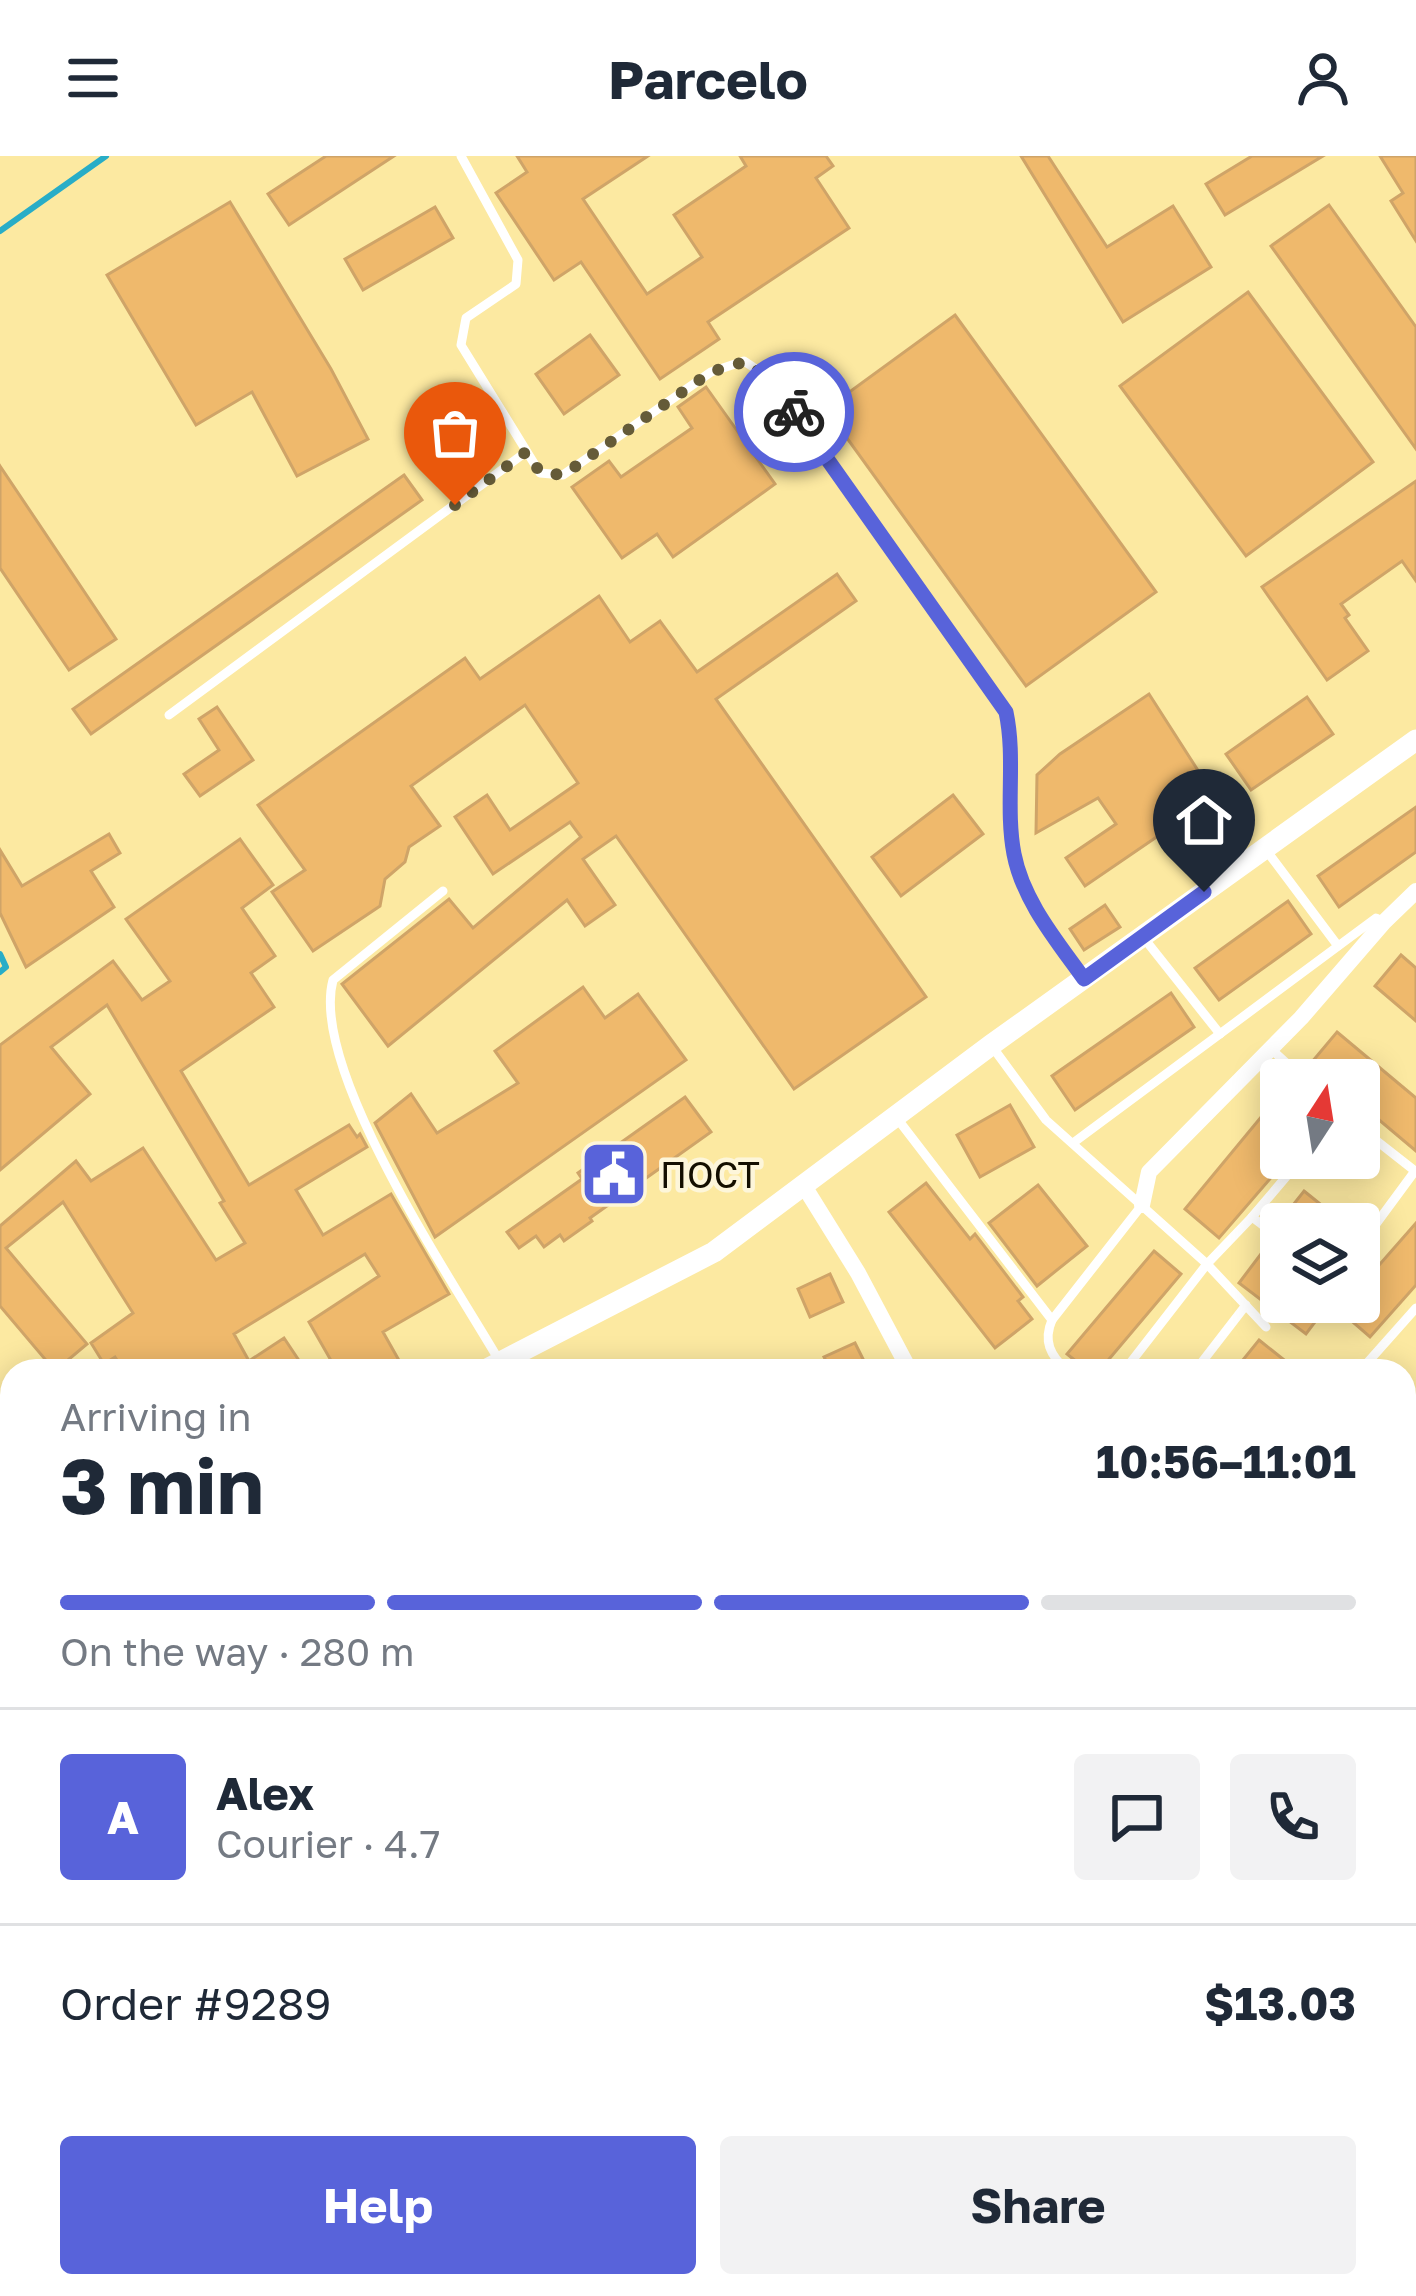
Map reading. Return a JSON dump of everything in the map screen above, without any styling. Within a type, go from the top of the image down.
[{"type":"street","points":[[507,1359],[714,1252],[991,1045],[1416,740]]},
{"type":"street","points":[[1142,1205],[1149,1172],[1416,891]]},
{"type":"street","points":[[804,1186],[904,1359]]},
{"type":"lane","points":[[461,156],[518,260],[515,284],[466,318],[460,345],[540,472],[563,475],[711,372],[744,362],[771,379],[1006,712],[1012,743],[1014,855],[1040,915],[1084,979]]},
{"type":"lane","points":[[169,715],[526,452]]},
{"type":"lane","points":[[1265,848],[1338,946]]},
{"type":"lane","points":[[442,892],[333,980],[327,1002],[335,1040],[364,1120],[488,1359]]},
{"type":"lane","points":[[1073,1143],[1376,918],[1384,922]]},
{"type":"lane","points":[[1143,937],[1220,1034]]},
{"type":"lane","points":[[991,1045],[1046,1120],[1207,1264],[1266,1327]]},
{"type":"lane","points":[[1270,1049],[1281,1059]]},
{"type":"lane","points":[[896,1117],[1052,1320]]},
{"type":"lane","points":[[1380,1144],[1415,1171],[1380,1218]]},
{"type":"lane","points":[[1133,1359],[1207,1264],[1284,1179]]},
{"type":"lane","points":[[1056,1359],[1046,1335],[1052,1320],[1142,1205]]},
{"type":"lane","points":[[1252,1217],[1260,1223]]},
{"type":"lane","points":[[1204,1359],[1246,1305]]},
{"type":"lane","points":[[1371,1359],[1416,1308]]},
{"type":"building","points":[[326,156],[394,156],[289,225],[268,194]]},
{"type":"building","points":[[517,156],[648,156],[583,199],[647,294],[702,257],[674,215],[746,166],[740,156],[826,156],[833,166],[816,178],[849,228],[708,322],[719,339],[660,379],[581,262],[554,280],[496,193],[527,172]]},
{"type":"building","points":[[1021,156],[1048,156],[1107,247],[1173,206],[1211,267],[1123,322]]},
{"type":"building","points":[[1252,156],[1323,156],[1225,215],[1206,184]]},
{"type":"building","points":[[1380,156],[1416,156],[1416,241],[1391,201],[1403,193]]},
{"type":"building","points":[[230,202],[368,439],[297,476],[252,392],[196,425],[107,275]]},
{"type":"building","points":[[1329,205],[1416,327],[1416,449],[1271,246]]},
{"type":"building","points":[[435,207],[453,238],[363,290],[345,259]]},
{"type":"building","points":[[1248,292],[1373,462],[1246,556],[1120,386]]},
{"type":"building","points":[[955,315],[1156,592],[1026,686],[826,409]]},
{"type":"building","points":[[590,335],[619,375],[564,414],[536,374]]},
{"type":"building","points":[[706,387],[775,484],[673,557],[657,534],[622,558],[572,487],[609,461],[621,477],[692,428],[678,407]]},
{"type":"building","points":[[0,466],[116,639],[69,670],[0,568]]},
{"type":"building","points":[[404,475],[422,500],[91,734],[73,709]]},
{"type":"building","points":[[1416,481],[1416,581],[1402,561],[1341,604],[1368,651],[1327,680],[1262,587]]},
{"type":"building","points":[[837,574],[856,601],[716,699],[926,997],[794,1089],[616,836],[583,859],[615,905],[585,926],[567,900],[388,1046],[342,984],[449,899],[473,928],[581,837],[570,822],[493,874],[455,817],[487,795],[510,830],[578,783],[525,705],[411,786],[440,826],[409,847],[405,862],[385,879],[380,906],[313,951],[272,892],[305,870],[258,805],[465,658],[480,679],[599,596],[630,642],[660,621],[697,672]]},
{"type":"building","points":[[1149,694],[1215,797],[1085,886],[1066,858],[1116,824],[1098,798],[1036,833],[1037,775]]},
{"type":"building","points":[[1307,697],[1333,734],[1251,790],[1226,754]]},
{"type":"building","points":[[217,707],[253,760],[200,796],[184,774],[219,750],[199,719]]},
{"type":"building","points":[[953,795],[983,834],[901,896],[872,857]]},
{"type":"building","points":[[1416,807],[1416,852],[1339,907],[1318,876]]},
{"type":"building","points":[[109,834],[120,853],[91,871],[114,907],[26,967],[0,913],[0,850],[22,886]]},
{"type":"building","points":[[240,839],[273,885],[242,908],[275,956],[251,973],[274,1007],[181,1071],[249,1185],[349,1125],[357,1137],[360,1134],[367,1147],[296,1190],[323,1235],[391,1194],[449,1294],[383,1332],[398,1359],[330,1359],[309,1322],[379,1276],[365,1254],[234,1334],[248,1359],[101,1359],[91,1343],[133,1313],[63,1202],[6,1248],[87,1344],[69,1359],[45,1359],[0,1306],[0,1226],[76,1161],[91,1181],[143,1148],[216,1260],[245,1243],[107,1005],[51,1047],[90,1094],[0,1170],[0,1045],[113,961],[142,1000],[170,981],[126,919]]},
{"type":"building","points":[[1288,901],[1311,934],[1219,1000],[1195,968]]},
{"type":"building","points":[[1105,905],[1120,927],[1084,950],[1070,929]]},
{"type":"building","points":[[1401,955],[1416,968],[1416,1021],[1375,986]]},
{"type":"building","points":[[583,987],[605,1018],[638,994],[686,1060],[435,1237],[375,1123],[411,1094],[437,1133],[518,1083],[495,1051]]},
{"type":"building","points":[[1171,993],[1194,1027],[1075,1110],[1052,1076]]},
{"type":"building","points":[[1337,1032],[1369,1059],[1314,1059]]},
{"type":"building","points":[[1380,1068],[1416,1098],[1416,1151],[1380,1121]]},
{"type":"building","points":[[685,1097],[711,1132],[564,1241],[560,1235],[544,1247],[536,1236],[519,1248],[507,1232],[582,1179],[578,1173]]},
{"type":"building","points":[[1010,1105],[1034,1147],[980,1177],[957,1135]]},
{"type":"building","points":[[1260,1118],[1260,1179],[1270,1179],[1219,1238],[1185,1209]]},
{"type":"building","points":[[926,1183],[970,1239],[975,1234],[1023,1297],[1018,1301],[1032,1319],[995,1348],[889,1212]]},
{"type":"building","points":[[1038,1185],[1087,1246],[1037,1286],[989,1223]]},
{"type":"building","points":[[1304,1191],[1319,1203],[1295,1203]]},
{"type":"building","points":[[1416,1223],[1416,1285],[1370,1337],[1354,1323],[1380,1323],[1380,1264]]},
{"type":"building","points":[[1154,1251],[1181,1274],[1109,1359],[1073,1359],[1067,1354]]},
{"type":"building","points":[[1260,1255],[1260,1299],[1239,1283]]},
{"type":"building","points":[[830,1274],[843,1302],[810,1317],[798,1289]]},
{"type":"building","points":[[1292,1323],[1314,1323],[1306,1334]]},
{"type":"building","points":[[284,1338],[298,1359],[252,1359]]},
{"type":"building","points":[[1259,1340],[1283,1359],[1244,1359]]},
{"type":"building","points":[[855,1343],[863,1359],[825,1359]]},
{"type":"waterway","points":[[0,231],[106,156]]},
{"type":"waterway","points":[[0,954],[6,967],[0,972]]},
{"type":"way so far","points":[[455,505],[526,452],[540,472],[563,475],[711,372],[744,362],[771,379],[794,412]]},
{"type":"place","name":"ПОСТ","points":[[614,1174]]},
{"type":"route","points":[[794,412],[1006,712],[1012,743],[1014,855],[1040,915],[1084,979],[1204,892]]}]
